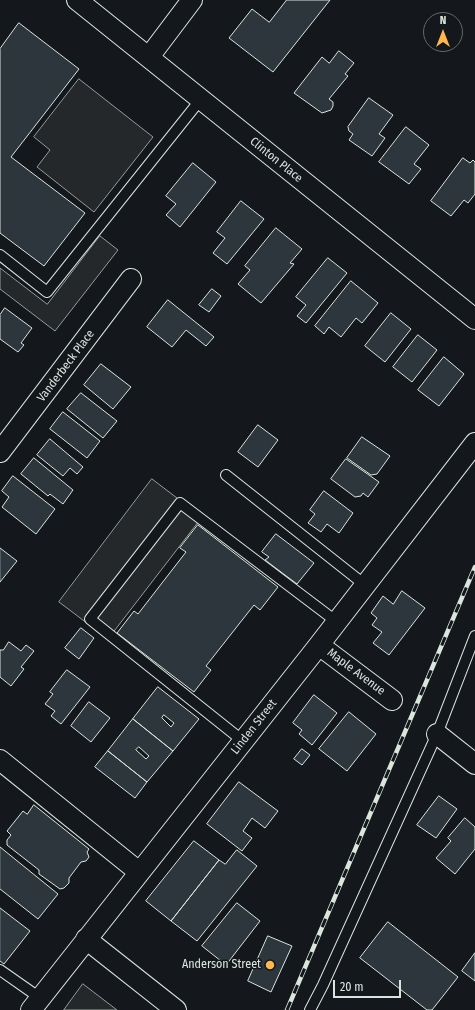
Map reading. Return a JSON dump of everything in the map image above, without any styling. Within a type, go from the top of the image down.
[{"type":"street","name":"Clinton Place","points":[[77,0],[475,319]]},
{"type":"street","points":[[149,57],[192,0]]},
{"type":"street","name":"Vanderbeck Place","points":[[4,441],[131,279]]},
{"type":"street","name":"Linden Street","points":[[35,1004],[319,645],[475,443]]},
{"type":"street","name":"Maple Avenue","points":[[319,645],[392,700]]},
{"type":"street","points":[[437,734],[475,764]]},
{"type":"street","points":[[0,760],[138,872]]},
{"type":"street","points":[[86,939],[176,1010]]},
{"type":"lane","points":[[0,255],[47,292],[201,100]]},
{"type":"lane","points":[[226,475],[366,585]]},
{"type":"lane","points":[[243,741],[90,619],[180,503],[337,622]]},
{"type":"lane","points":[[310,1010],[323,985],[437,734],[475,636]]},
{"type":"lane","points":[[0,970],[35,1004]]},
{"type":"shaded area","points":[[79,79],[153,137],[94,212],[37,167],[50,150],[34,137]]},
{"type":"shaded area","points":[[100,236],[118,250],[55,331],[0,289],[0,268],[47,304]]},
{"type":"shaded area","points":[[152,479],[202,517],[108,639],[59,602]]},
{"type":"shaded area","points":[[83,984],[117,1010],[64,1010]]},
{"type":"building","points":[[287,0],[330,0],[273,72],[229,38],[252,9],[269,22]]},
{"type":"building","points":[[19,23],[79,69],[11,157],[85,213],[44,266],[0,233],[0,49]]},
{"type":"building","points":[[339,51],[354,63],[345,74],[348,76],[329,99],[333,102],[331,110],[322,113],[294,93],[322,57],[329,63]]},
{"type":"building","points":[[369,98],[393,115],[379,134],[385,138],[372,156],[349,140],[353,134],[349,131],[348,127]]},
{"type":"building","points":[[406,127],[429,145],[414,164],[421,169],[409,184],[379,162]]},
{"type":"building","points":[[463,158],[470,163],[473,160],[475,162],[475,194],[468,203],[464,200],[451,216],[431,201]]},
{"type":"building","points":[[193,163],[216,182],[180,227],[166,215],[176,204],[166,196]]},
{"type":"building","points":[[241,201],[264,219],[227,264],[213,253],[225,238],[217,232]]},
{"type":"building","points":[[276,228],[302,249],[290,263],[294,264],[261,303],[238,284],[250,270],[245,266]]},
{"type":"building","points":[[328,258],[347,273],[306,323],[297,316],[306,305],[296,297]]},
{"type":"building","points":[[351,281],[378,303],[362,323],[356,318],[341,337],[329,327],[324,334],[315,326]]},
{"type":"building","points":[[212,289],[221,296],[209,312],[199,305]]},
{"type":"building","points":[[168,300],[214,337],[206,346],[186,330],[172,347],[147,327]]},
{"type":"building","points":[[5,308],[32,328],[21,343],[24,345],[18,352],[0,339],[0,315]]},
{"type":"building","points":[[391,313],[411,329],[385,362],[365,346]]},
{"type":"building","points":[[418,335],[437,350],[412,382],[393,367]]},
{"type":"building","points":[[444,357],[464,374],[439,406],[418,390]]},
{"type":"building","points":[[101,364],[131,387],[113,409],[84,385]]},
{"type":"building","points":[[81,393],[117,421],[103,438],[67,409]]},
{"type":"building","points":[[63,412],[100,441],[87,458],[50,429]]},
{"type":"building","points":[[258,425],[278,440],[258,467],[238,452]]},
{"type":"building","points":[[362,437],[390,456],[377,474],[371,475],[347,458]]},
{"type":"building","points":[[50,439],[83,467],[77,474],[70,468],[63,476],[37,455]]},
{"type":"building","points":[[34,458],[73,490],[63,504],[50,494],[48,496],[21,474]]},
{"type":"building","points":[[346,459],[379,482],[368,497],[363,493],[361,496],[355,497],[331,479]]},
{"type":"building","points":[[13,476],[55,509],[36,534],[2,507],[9,497],[2,491]]},
{"type":"building","points":[[324,491],[353,513],[339,533],[327,524],[321,532],[308,523],[315,514],[310,510]]},
{"type":"building","points":[[198,525],[278,587],[260,610],[254,605],[206,666],[211,670],[194,692],[117,633],[134,611],[138,614],[186,552],[180,548]]},
{"type":"building","points":[[276,534],[314,563],[297,584],[265,560],[269,557],[262,552]]},
{"type":"building","points":[[0,548],[17,561],[0,582]]},
{"type":"building","points":[[402,591],[425,608],[389,655],[373,643],[382,632],[372,625],[377,618],[371,613],[383,596],[393,604]]},
{"type":"building","points":[[81,628],[94,638],[79,659],[65,648]]},
{"type":"building","points":[[9,642],[21,651],[26,645],[34,651],[21,667],[24,669],[11,686],[0,677],[0,650],[3,650]]},
{"type":"building","points":[[67,670],[90,687],[61,724],[51,716],[55,711],[45,704],[53,694],[50,692]]},
{"type":"building","points":[[158,687],[199,719],[173,751],[133,719]],"holes":[[[164,715],[174,723],[171,727],[162,718]]]},
{"type":"building","points":[[314,695],[337,713],[312,745],[299,734],[302,730],[293,723]]},
{"type":"building","points":[[89,702],[110,718],[91,742],[71,726]]},
{"type":"building","points":[[349,712],[376,734],[347,771],[319,749]]},
{"type":"building","points":[[133,719],[173,751],[147,782],[108,751]],"holes":[[[139,747],[149,756],[146,759],[136,750]]]},
{"type":"building","points":[[302,749],[310,755],[302,765],[294,759]]},
{"type":"building","points":[[108,751],[147,782],[135,798],[95,767]]},
{"type":"building","points":[[239,782],[278,811],[265,828],[252,818],[243,831],[252,838],[242,851],[207,824]]},
{"type":"building","points":[[439,796],[457,809],[436,838],[417,825]]},
{"type":"building","points":[[34,805],[89,849],[87,852],[89,857],[86,861],[81,862],[69,878],[69,883],[64,888],[60,889],[39,874],[39,870],[7,845],[7,840],[11,835],[7,831],[23,811],[27,814]]},
{"type":"building","points":[[465,818],[475,827],[475,849],[455,874],[436,858],[451,841],[448,838]]},
{"type":"building","points":[[194,841],[219,860],[171,921],[146,901]]},
{"type":"building","points":[[0,847],[58,894],[38,919],[0,889]]},
{"type":"building","points":[[237,850],[257,866],[197,941],[171,921],[219,860],[225,864]]},
{"type":"building","points":[[237,903],[260,921],[226,965],[202,946]]},
{"type":"building","points":[[0,908],[30,931],[4,964],[0,961]]},
{"type":"building","points":[[388,922],[458,977],[432,1010],[427,1010],[360,958]]},
{"type":"building","points":[[268,936],[292,946],[271,992],[248,981]]},
{"type":"building","points":[[475,953],[475,981],[462,971]]},
{"type":"railway","points":[[287,1010],[475,567]]},
{"type":"place","name":"Anderson Street","points":[[270,965]]}]
